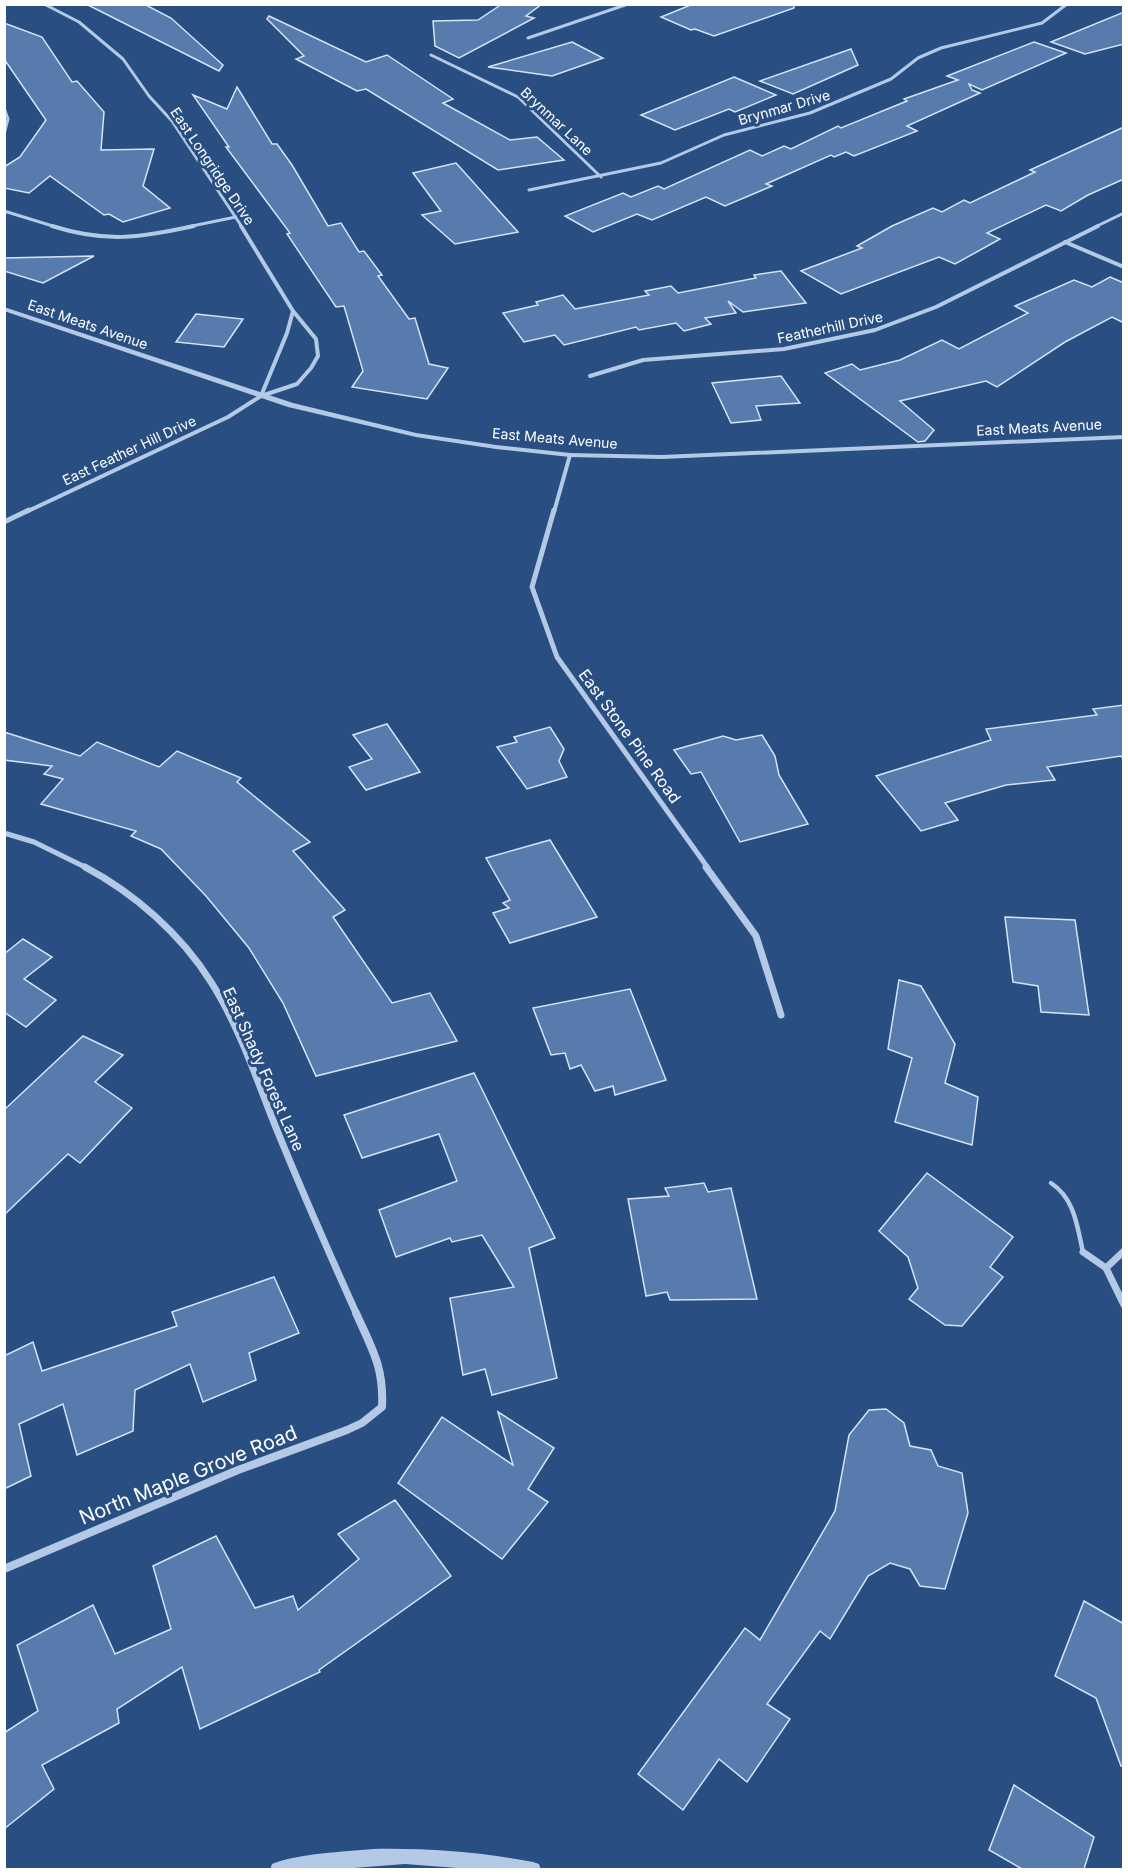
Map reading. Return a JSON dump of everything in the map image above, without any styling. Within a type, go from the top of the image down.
[{"type":"street","name":"East Longridge Drive","points":[[44,4],[79,22],[123,59],[149,96],[172,121],[236,217],[293,311],[316,339],[318,356],[297,384],[261,396]]},
{"type":"street","points":[[528,38],[628,4]]},
{"type":"street","name":"Brynmar Drive","points":[[529,190],[661,163],[724,135],[810,113],[891,79],[918,58],[940,48],[1042,22],[1067,4]]},
{"type":"street","name":"Brynmar Lane","points":[[431,55],[518,97],[601,177]]},
{"type":"street","points":[[4,108],[8,119],[4,134]]},
{"type":"street","points":[[4,210],[82,234],[104,238],[154,233],[236,217]]},
{"type":"street","name":"Featherhill Drive","points":[[590,375],[643,360],[784,349],[875,330],[936,307],[1124,213]]},
{"type":"street","points":[[1065,242],[1124,267]]},
{"type":"street","name":"East Meats Avenue","points":[[4,309],[261,396],[340,418],[416,435],[570,455],[662,457],[1124,437]]},
{"type":"street","points":[[261,396],[269,372],[285,344],[293,311]]},
{"type":"street","name":"East Feather Hill Drive","points":[[4,522],[228,417],[261,396]]},
{"type":"street","name":"East Stone Pine Road","points":[[570,455],[532,587],[557,657],[756,936],[781,1015]]},
{"type":"street","name":"East Shady Forest Lane","points":[[4,833],[21,837],[83,866],[117,887],[158,919],[187,949],[210,981],[240,1038],[288,1156],[379,1364],[383,1382],[382,1407]]},
{"type":"street","points":[[1106,1268],[1124,1251]]},
{"type":"street","points":[[1083,1252],[1106,1268],[1124,1305]]},
{"type":"street","name":"North Maple Grove Road","points":[[4,1569],[238,1470],[347,1430],[362,1423],[382,1407]]},
{"type":"street","points":[[278,1869],[307,1863],[381,1857],[464,1860],[533,1869]]},
{"type":"lane","points":[[1051,1183],[1062,1189],[1070,1199],[1083,1252]]},
{"type":"building","points":[[86,4],[144,4],[171,18],[223,65],[219,71]]},
{"type":"building","points":[[502,4],[542,4],[526,16],[534,18],[459,58],[435,46],[433,21],[478,20]]},
{"type":"building","points":[[693,4],[794,4],[794,8],[714,36],[695,29],[691,30],[661,17]]},
{"type":"building","points":[[1124,12],[1124,44],[1085,54],[1051,42]]},
{"type":"building","points":[[269,16],[366,62],[387,55],[453,99],[443,103],[510,140],[537,137],[564,160],[498,170],[366,89],[357,91],[296,59],[304,56],[267,19]]},
{"type":"building","points":[[4,23],[42,37],[72,82],[77,81],[104,112],[101,150],[154,149],[143,186],[170,208],[123,222],[109,214],[104,215],[50,176],[29,193],[4,188],[4,167],[20,157],[46,120],[4,59]]},
{"type":"building","points":[[572,42],[603,58],[552,76],[488,67]]},
{"type":"building","points":[[1034,42],[1066,53],[982,90],[969,84],[972,90],[980,93],[907,126],[917,131],[854,156],[846,152],[834,157],[831,155],[766,184],[772,186],[725,206],[706,197],[652,220],[637,214],[593,232],[565,216],[623,193],[631,197],[658,186],[664,189],[750,150],[762,156],[784,146],[791,149],[838,126],[841,128],[907,101],[904,99],[958,80],[947,76]]},
{"type":"building","points":[[851,49],[858,65],[793,94],[760,81]]},
{"type":"building","points":[[734,77],[776,95],[735,112],[729,109],[675,130],[641,115]]},
{"type":"building","points":[[237,87],[272,144],[277,144],[292,165],[328,226],[341,223],[359,252],[364,251],[382,275],[378,276],[409,319],[415,318],[429,364],[448,368],[427,399],[352,387],[363,371],[344,306],[336,307],[287,234],[290,233],[226,147],[229,147],[193,95],[227,109]]},
{"type":"building","points":[[1124,127],[1124,179],[1088,195],[1061,211],[1046,205],[987,233],[1000,239],[955,264],[939,257],[841,294],[801,271],[862,248],[857,246],[892,226],[933,208],[942,212],[964,200],[970,203],[1035,172],[1030,170]]},
{"type":"building","points":[[456,163],[518,232],[455,244],[422,215],[441,211],[413,173]]},
{"type":"building","points":[[94,256],[43,283],[4,271],[4,258]]},
{"type":"building","points":[[781,271],[806,303],[743,312],[728,301],[736,313],[705,318],[711,324],[684,331],[676,323],[639,330],[636,327],[564,345],[555,335],[524,342],[503,313],[538,305],[536,302],[563,295],[575,309],[649,295],[645,291],[671,286],[678,293]]},
{"type":"building","points":[[1110,277],[1124,283],[1124,323],[1112,317],[1065,342],[997,387],[986,381],[900,401],[934,430],[925,441],[918,442],[825,373],[852,364],[860,370],[900,360],[942,340],[959,349],[1028,313],[1015,306],[1074,280],[1092,287]]},
{"type":"building","points":[[196,314],[243,319],[224,347],[176,342]]},
{"type":"building","points":[[781,376],[800,403],[756,406],[761,420],[731,423],[712,383]]},
{"type":"building","points":[[1124,705],[1124,760],[1121,756],[1047,767],[1055,780],[1006,785],[945,803],[958,820],[921,831],[876,776],[991,740],[986,729],[1097,715],[1093,709]]},
{"type":"building","points":[[387,724],[420,772],[366,790],[349,767],[372,759],[353,735]]},
{"type":"building","points":[[550,727],[564,749],[559,761],[567,777],[527,789],[497,747],[517,742],[514,737]]},
{"type":"building","points":[[4,732],[80,756],[97,742],[159,767],[177,751],[241,778],[237,782],[310,842],[293,851],[345,910],[333,917],[392,1003],[430,993],[457,1041],[316,1076],[283,1003],[249,948],[206,896],[161,849],[131,836],[136,831],[41,804],[63,779],[44,774],[52,766],[4,760]]},
{"type":"building","points":[[762,735],[775,756],[779,775],[808,824],[740,842],[701,772],[691,774],[674,750],[723,736],[736,740]]},
{"type":"building","points":[[550,840],[597,917],[510,943],[493,913],[509,908],[503,903],[510,900],[486,858]]},
{"type":"building","points":[[1005,917],[1075,920],[1089,1015],[1041,1012],[1038,986],[1013,982]]},
{"type":"building","points":[[23,939],[52,957],[24,979],[56,1000],[26,1027],[4,1012],[4,954]]},
{"type":"building","points":[[899,980],[921,986],[955,1044],[945,1083],[978,1097],[972,1145],[895,1122],[912,1058],[888,1049]]},
{"type":"building","points":[[630,989],[666,1080],[615,1095],[613,1086],[595,1091],[581,1065],[570,1069],[565,1053],[551,1055],[533,1008]]},
{"type":"building","points":[[83,1036],[123,1055],[95,1082],[132,1108],[80,1163],[68,1154],[4,1215],[4,1110]]},
{"type":"building","points":[[474,1073],[555,1238],[529,1248],[557,1378],[492,1395],[485,1369],[463,1375],[450,1298],[514,1287],[482,1235],[452,1242],[450,1238],[396,1257],[379,1210],[457,1181],[439,1134],[362,1158],[344,1115]]},
{"type":"building","points":[[927,1173],[1013,1237],[990,1267],[1003,1277],[962,1326],[945,1325],[909,1299],[918,1288],[908,1257],[879,1231]]},
{"type":"building","points":[[704,1183],[708,1192],[731,1188],[757,1299],[670,1300],[667,1292],[646,1296],[628,1199],[669,1196],[665,1188]]},
{"type":"building","points":[[274,1277],[299,1333],[249,1353],[256,1380],[203,1402],[190,1364],[135,1390],[133,1431],[77,1455],[63,1404],[19,1424],[31,1476],[4,1489],[4,1356],[33,1342],[42,1371],[177,1326],[172,1312]]},
{"type":"building","points":[[886,1409],[904,1423],[910,1446],[931,1450],[938,1466],[962,1473],[968,1513],[945,1589],[920,1586],[910,1569],[890,1563],[868,1576],[830,1639],[820,1631],[767,1704],[790,1719],[747,1782],[719,1759],[683,1810],[638,1774],[745,1628],[760,1640],[835,1511],[849,1435],[869,1410]]},
{"type":"building","points":[[498,1412],[554,1448],[528,1489],[548,1502],[502,1559],[398,1483],[442,1417],[513,1465]]},
{"type":"building","points":[[395,1500],[451,1576],[319,1670],[320,1672],[200,1729],[182,1667],[117,1709],[119,1723],[42,1765],[54,1789],[4,1829],[4,1733],[38,1711],[17,1645],[93,1605],[115,1654],[171,1629],[153,1566],[216,1536],[255,1608],[293,1596],[298,1610],[359,1559],[338,1534]]},
{"type":"building","points":[[1084,1601],[1124,1624],[1124,1765],[1121,1766],[1096,1698],[1055,1676]]},
{"type":"building","points":[[1014,1785],[1094,1837],[1084,1869],[1022,1869],[989,1850]]}]
